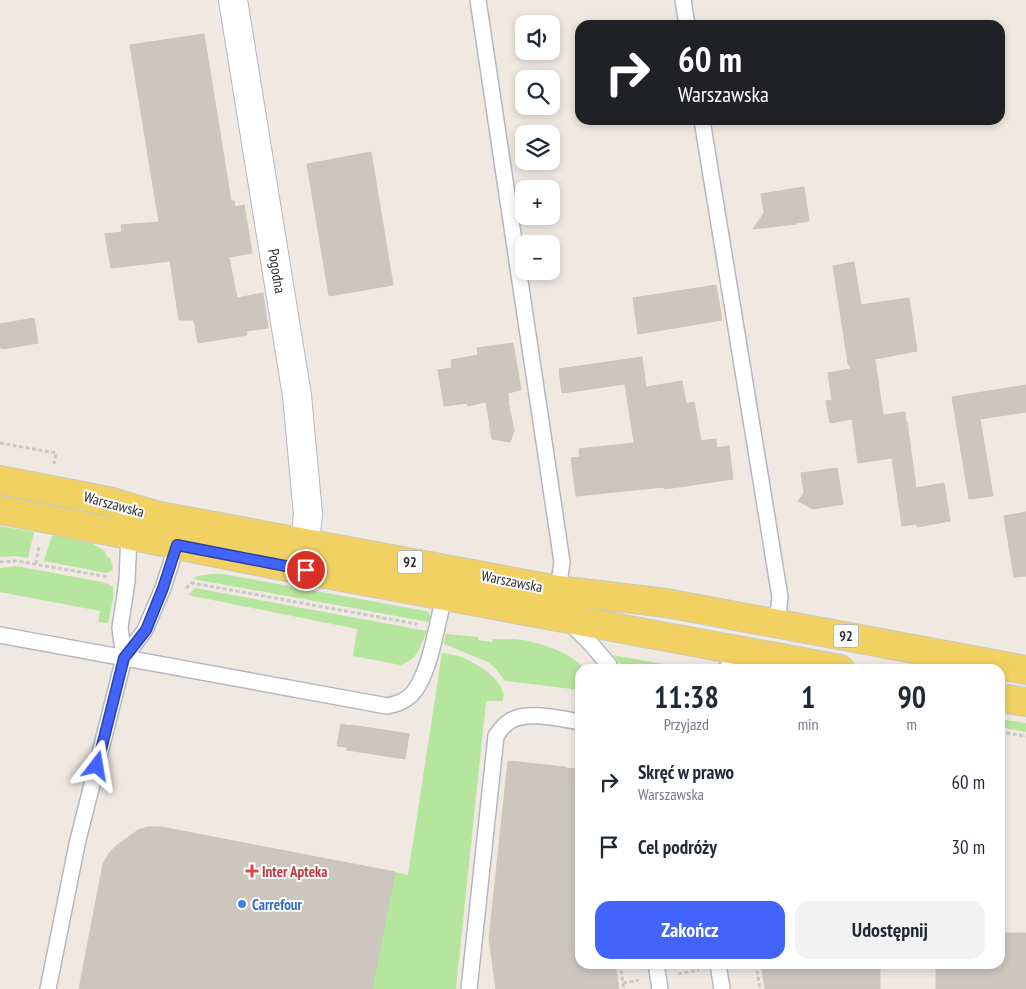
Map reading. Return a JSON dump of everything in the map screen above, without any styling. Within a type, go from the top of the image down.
[{"type":"main road","name":"Warszawska","points":[[0,480],[108,500],[156,515],[558,590],[666,603],[994,664]]},
{"type":"main road","name":"Warszawska","points":[[0,510],[565,618],[735,660],[782,664]]},
{"type":"main road","name":"Warszawska","points":[[1005,666],[1026,670]]},
{"type":"main road","points":[[1005,699],[1026,702]]},
{"type":"street","name":"Pogodna","points":[[233,0],[296,396],[308,514],[305,543]]},
{"type":"lane","points":[[478,0],[562,562],[558,590]]},
{"type":"lane","points":[[683,0],[686,20]]},
{"type":"lane","points":[[703,125],[780,597],[777,624]]},
{"type":"lane","points":[[48,989],[77,844],[124,658],[120,628],[127,581],[129,535],[156,515],[177,545],[163,588],[146,630],[124,658]]},
{"type":"lane","points":[[0,622],[6,636],[387,706],[401,703],[420,684],[430,656],[444,596]]},
{"type":"lane","points":[[565,618],[608,664]]},
{"type":"lane","points":[[469,989],[496,736],[511,720],[532,715],[575,721]]},
{"type":"lane","points":[[719,969],[722,989]]},
{"type":"path","points":[[36,564],[40,541]]},
{"type":"path","points":[[0,562],[17,561],[112,578]]},
{"type":"path","points":[[1005,733],[1026,736]]},
{"type":"path","points":[[621,969],[624,989]]},
{"type":"path","points":[[623,983],[702,969]]},
{"type":"path","points":[[757,969],[760,989]]},
{"type":"green space","points":[[0,526],[34,532],[28,558],[16,556],[0,557]]},
{"type":"green space","points":[[52,536],[94,543],[94,545],[104,550],[108,558],[110,557],[112,570],[106,573],[44,561]]},
{"type":"green space","points":[[16,566],[107,583],[113,587],[113,600],[108,623],[98,622],[100,611],[0,592],[0,568]]},
{"type":"green space","points":[[223,574],[426,611],[430,617],[429,622],[193,579],[198,576]]},
{"type":"green space","points":[[195,588],[427,631],[414,657],[401,665],[353,656],[357,629],[188,595]]},
{"type":"green space","points":[[446,634],[478,637],[478,640],[492,642],[493,639],[513,639],[539,644],[568,655],[580,664],[575,664],[575,689],[505,681],[488,662],[444,644]]},
{"type":"green space","points":[[442,653],[462,657],[480,667],[497,681],[503,695],[503,701],[486,701],[456,989],[372,989],[395,872],[408,875]]},
{"type":"green space","points":[[613,655],[662,664],[620,664]]},
{"type":"green space","points":[[1005,720],[1026,723],[1026,732],[1005,728]]},
{"type":"building","points":[[204,34],[231,201],[234,201],[235,207],[244,205],[252,253],[229,257],[237,298],[263,293],[268,328],[246,331],[247,335],[198,343],[194,320],[179,320],[170,261],[111,268],[105,234],[122,232],[121,225],[159,222],[130,45]]},
{"type":"building","points":[[371,152],[393,285],[329,296],[307,164]]},
{"type":"building","points":[[804,187],[809,221],[753,229],[764,213],[761,194]]},
{"type":"building","points":[[854,262],[861,305],[909,298],[917,351],[875,359],[883,415],[905,412],[916,488],[944,483],[950,521],[917,527],[917,524],[902,526],[892,458],[858,463],[852,419],[830,423],[826,401],[832,400],[828,373],[851,369],[848,363],[833,266]]},
{"type":"building","points":[[716,285],[722,320],[638,334],[633,298]]},
{"type":"building","points":[[34,318],[38,343],[0,348],[0,324]]},
{"type":"building","points":[[513,343],[521,390],[508,393],[514,431],[510,442],[492,439],[486,402],[468,406],[467,403],[444,406],[438,370],[452,368],[451,360],[478,355],[477,348]]},
{"type":"building","points":[[642,357],[646,387],[682,381],[686,404],[694,402],[701,441],[716,439],[717,448],[729,446],[733,479],[665,489],[664,487],[576,496],[571,458],[580,457],[579,449],[634,443],[625,384],[562,393],[559,369]]},
{"type":"building","points":[[1026,385],[1026,412],[980,419],[993,496],[969,499],[952,397]]},
{"type":"building","points":[[837,468],[843,504],[813,509],[798,501],[804,493],[801,473]]},
{"type":"building","points":[[1026,512],[1026,576],[1014,577],[1004,516]]},
{"type":"building","points":[[341,724],[409,734],[405,759],[347,750],[347,747],[337,746]]},
{"type":"building","points":[[508,761],[575,769],[575,969],[616,969],[619,989],[496,989],[489,939]]},
{"type":"building","name":"Carrefour","points":[[148,827],[161,827],[395,872],[372,989],[79,989],[103,864],[116,846],[138,830]]},
{"type":"building","points":[[1005,933],[1026,933],[1026,989],[936,989],[936,969],[1005,969]]},
{"type":"building","points":[[762,969],[880,969],[880,989],[765,989]]},
{"type":"place","name":"Inter Apteka","points":[[252,871]]},
{"type":"place","name":"Carrefour","points":[[242,904]]},
{"type":"route","points":[[97,766],[124,658],[146,630],[163,588],[177,545],[306,570]]}]
